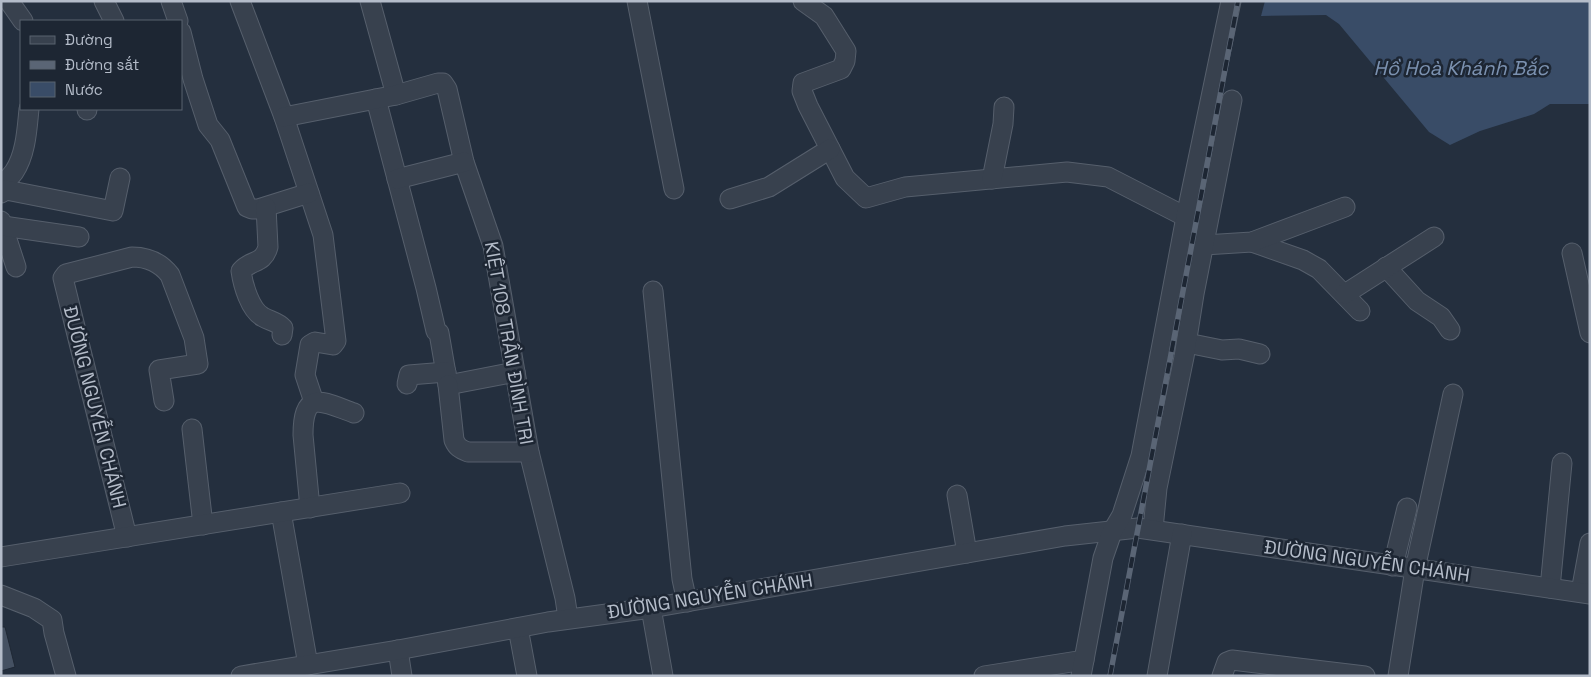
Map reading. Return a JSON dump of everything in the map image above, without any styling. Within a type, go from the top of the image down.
[{"type":"street","points":[[9,1],[22,20]]},
{"type":"street","points":[[104,1],[114,20]]},
{"type":"street","points":[[171,1],[178,20]]},
{"type":"street","points":[[240,1],[284,117],[323,235],[336,341],[333,345],[315,342],[310,345],[305,375],[314,402]]},
{"type":"street","points":[[370,1],[396,95]]},
{"type":"street","points":[[637,1],[674,188]]},
{"type":"street","points":[[803,1],[824,16],[846,51],[845,61],[840,69],[803,83],[802,91],[845,178],[866,198],[905,187],[1067,172],[1108,177],[1186,217]]},
{"type":"street","points":[[984,676],[1082,668],[1103,558],[1112,532],[1122,515],[1141,456],[1186,217],[1231,1]]},
{"type":"street","points":[[182,36],[193,79],[208,125],[220,140],[247,206],[252,210],[309,193]]},
{"type":"street","name":"KIỆT 108 TRẦN ĐÌNH TRI","points":[[284,117],[396,95],[443,83],[447,89],[464,162],[494,246],[529,452],[565,598],[568,618]]},
{"type":"street","points":[[376,99],[436,332],[439,333],[456,446],[460,450],[468,452],[529,452]]},
{"type":"street","points":[[1153,529],[1157,488],[1232,100]]},
{"type":"street","points":[[992,179],[1004,107]]},
{"type":"street","points":[[1,188],[19,162],[27,130],[29,110]]},
{"type":"street","points":[[730,199],[769,187],[830,149]]},
{"type":"street","points":[[397,178],[464,162]]},
{"type":"street","points":[[1,193],[6,190],[113,211],[120,178]]},
{"type":"street","points":[[266,207],[268,247],[266,253],[258,262],[244,267],[241,271],[250,300],[258,314],[280,324],[283,328],[282,335]]},
{"type":"street","points":[[1204,245],[1252,242],[1345,207]]},
{"type":"street","points":[[16,267],[2,224],[80,237]]},
{"type":"street","points":[[1345,294],[1434,237]]},
{"type":"street","points":[[1252,242],[1303,260],[1319,269],[1360,311]]},
{"type":"street","points":[[1572,253],[1590,334]]},
{"type":"street","name":"ĐƯỜNG NGUYỄN CHÁNH","points":[[127,537],[63,278],[66,274],[132,257],[149,260],[164,268],[170,275],[194,338],[198,364],[159,370],[164,401]]},
{"type":"street","points":[[1386,267],[1417,301],[1440,316],[1450,330]]},
{"type":"street","points":[[653,291],[682,579],[687,602]]},
{"type":"street","points":[[1186,343],[1222,350],[1239,349],[1260,354]]},
{"type":"street","points":[[407,384],[409,375],[447,378],[515,372]]},
{"type":"street","points":[[1398,676],[1415,569],[1453,394]]},
{"type":"street","points":[[310,508],[303,423],[308,407],[314,402],[321,402],[354,413]]},
{"type":"street","points":[[192,430],[204,524]]},
{"type":"street","points":[[1550,588],[1562,463]]},
{"type":"street","points":[[1,557],[400,493]]},
{"type":"street","points":[[957,495],[967,553]]},
{"type":"street","points":[[1393,566],[1407,508]]},
{"type":"street","points":[[281,512],[305,669]]},
{"type":"street","name":"ĐƯỜNG NGUYỄN CHÁNH","points":[[241,676],[305,669],[568,618],[651,608],[1065,536],[1138,528],[1585,593],[1590,543]]},
{"type":"street","points":[[1157,676],[1182,534]]},
{"type":"street","points":[[1,595],[34,608],[52,620],[66,676]]},
{"type":"street","points":[[651,608],[663,676]]},
{"type":"street","points":[[518,628],[526,676]]},
{"type":"street","points":[[398,650],[402,676]]},
{"type":"street","points":[[1224,669],[1232,660],[1365,676]]},
{"type":"water","name":"Hồ Hoà Khánh Bắc","points":[[1265,1],[1590,1],[1590,104],[1550,104],[1534,114],[1480,131],[1450,145],[1429,132],[1339,24],[1326,15],[1261,16]]},
{"type":"building","points":[[1,627],[5,627],[15,667],[1,671]]},
{"type":"railway","points":[[1110,676],[1238,1]]}]
